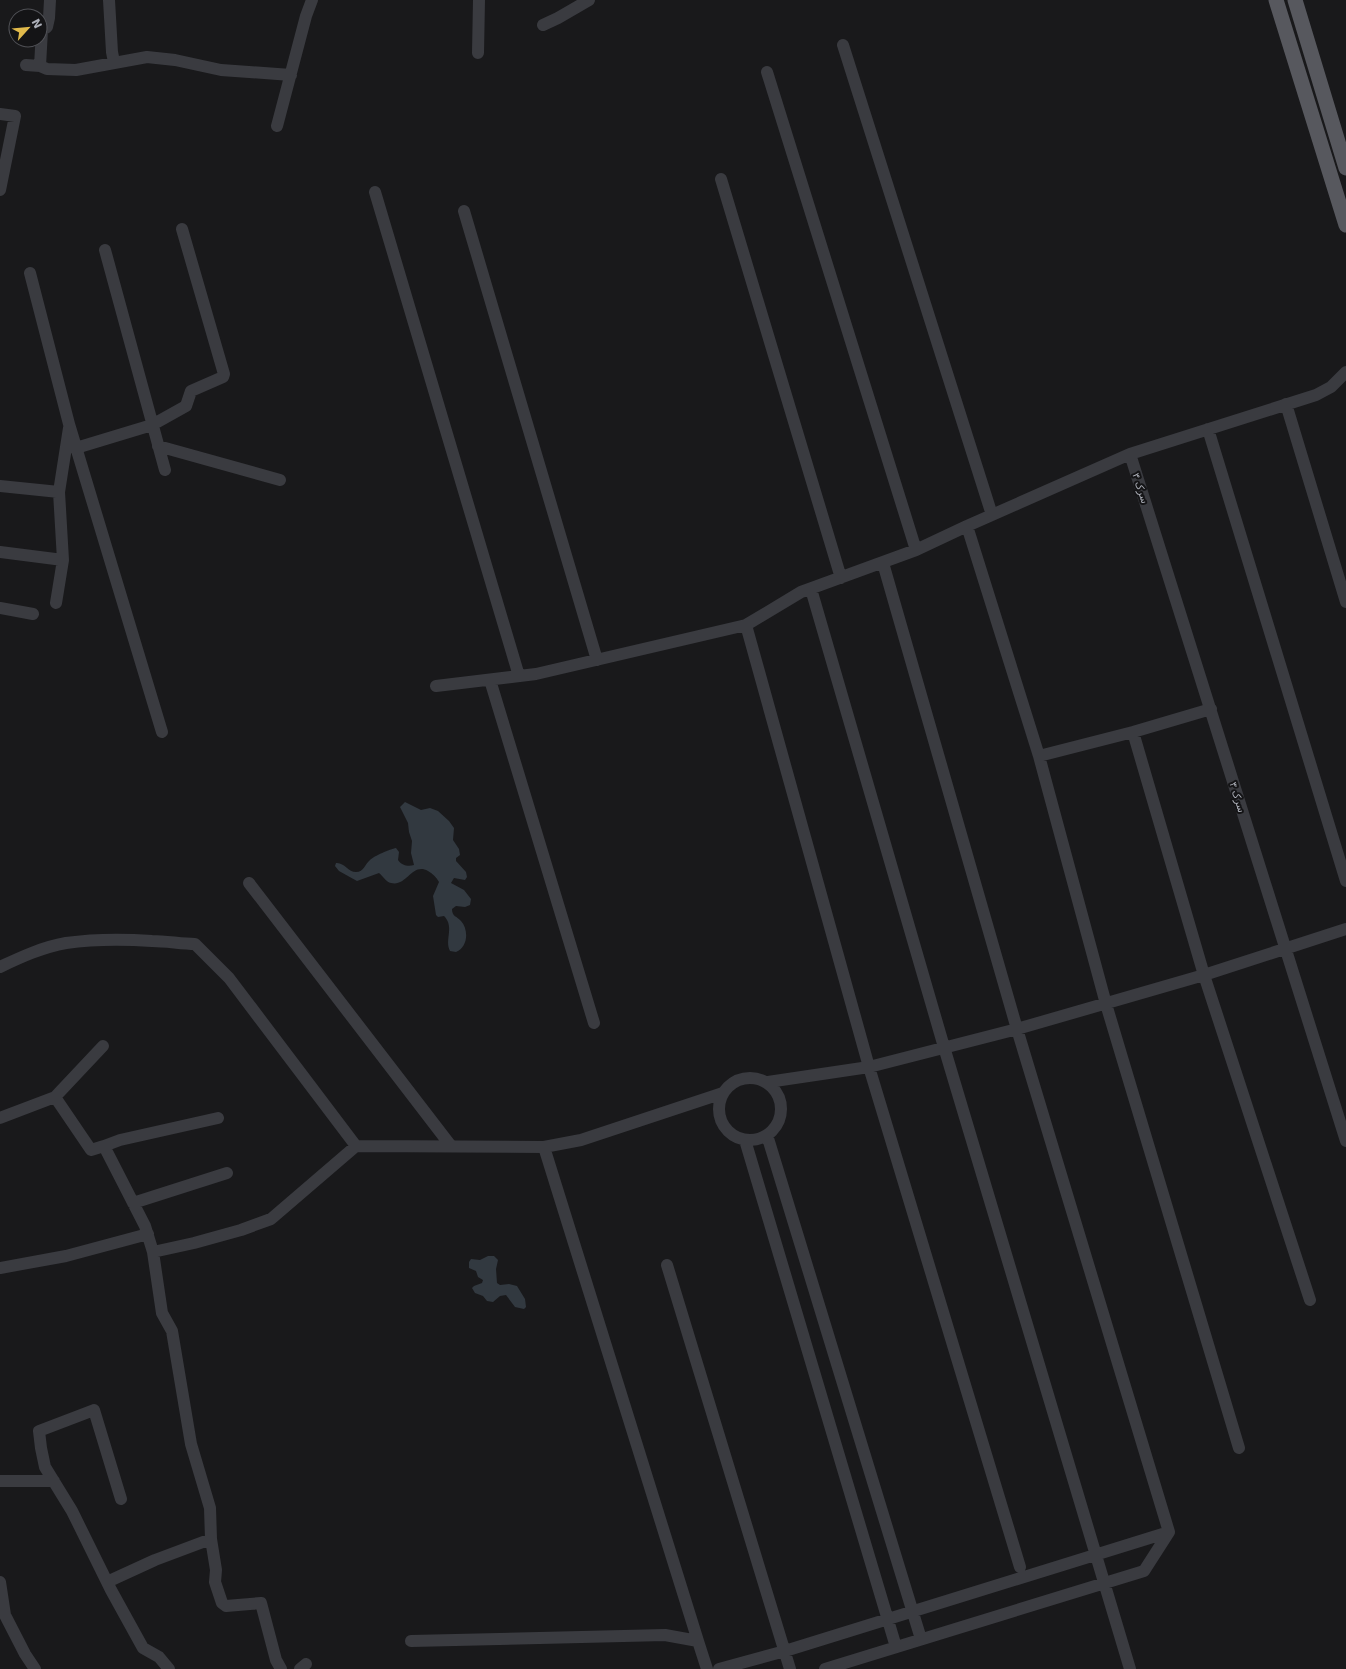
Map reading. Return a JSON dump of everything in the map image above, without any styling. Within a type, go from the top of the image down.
[{"type":"main road","points":[[1276,0],[1346,225]]},
{"type":"main road","points":[[1295,0],[1346,168]]},
{"type":"street","points":[[40,66],[42,30],[47,27],[50,0]]},
{"type":"street","points":[[109,0],[114,62]]},
{"type":"street","points":[[277,126],[306,16],[312,0]]},
{"type":"street","points":[[478,53],[479,0]]},
{"type":"street","points":[[543,25],[589,0]]},
{"type":"street","points":[[843,46],[992,515]]},
{"type":"street","points":[[26,65],[40,66],[47,69],[76,70],[147,57],[175,60],[221,70],[291,75]]},
{"type":"street","points":[[767,72],[916,550]]},
{"type":"street","points":[[0,114],[15,116],[0,190]]},
{"type":"street","points":[[721,179],[841,578]]},
{"type":"street","points":[[376,192],[519,676]]},
{"type":"street","points":[[464,211],[597,660]]},
{"type":"street","points":[[76,448],[152,425],[186,406],[191,391],[223,378],[224,374],[182,229]]},
{"type":"street","points":[[105,250],[165,470]]},
{"type":"street","points":[[30,273],[69,424],[162,732]]},
{"type":"street","points":[[436,686],[536,674],[746,625],[801,592],[916,550],[1130,454],[1316,395],[1331,388],[1346,372]]},
{"type":"street","points":[[1286,404],[1346,602]]},
{"type":"street","points":[[56,603],[63,560],[59,492],[69,424]]},
{"type":"street","points":[[1208,428],[1346,881]]},
{"type":"street","points":[[158,446],[280,480]]},
{"type":"street","name":"سرک ۳","points":[[1130,454],[1346,1141]]},
{"type":"street","points":[[0,486],[59,492]]},
{"type":"street","points":[[967,526],[1039,756],[1106,1004],[1239,1448]]},
{"type":"street","points":[[0,552],[63,560]]},
{"type":"street","points":[[825,1669],[1144,1571],[1169,1532],[1017,1029],[883,563]]},
{"type":"street","points":[[811,589],[944,1047],[1130,1669]]},
{"type":"street","points":[[0,608],[33,614]]},
{"type":"street","points":[[746,625],[869,1067],[1020,1566]]},
{"type":"street","points":[[490,680],[594,1023]]},
{"type":"street","points":[[1039,756],[1133,732],[1211,709]]},
{"type":"street","points":[[1133,732],[1204,975],[1310,1300]]},
{"type":"street","points":[[249,883],[451,1146]]},
{"type":"street","points":[[768,1082],[779,1096],[782,1109],[780,1121],[773,1131],[763,1138],[751,1141],[739,1139],[728,1132],[721,1122],[718,1110],[722,1094],[727,1087],[737,1080],[750,1077],[768,1082],[869,1067],[1017,1029],[1106,1004],[1285,950],[1346,929]]},
{"type":"street","points":[[0,967],[41,949],[65,943],[98,940],[153,940],[195,944],[229,978],[356,1146]]},
{"type":"street","points":[[0,1118],[55,1097],[103,1046]]},
{"type":"street","points":[[153,1252],[194,1243],[271,1220],[356,1146],[544,1147],[581,1140],[722,1094]]},
{"type":"street","points":[[55,1097],[91,1150],[120,1140],[218,1118]]},
{"type":"street","points":[[767,1135],[921,1639]]},
{"type":"street","points":[[745,1140],[896,1647]]},
{"type":"street","points":[[104,1146],[148,1234],[153,1252],[162,1313],[172,1331],[191,1444],[210,1508],[210,1539],[216,1570],[216,1582],[222,1603],[226,1606],[261,1603],[276,1660],[281,1669]]},
{"type":"street","points":[[544,1147],[707,1669]]},
{"type":"street","points":[[133,1203],[227,1173]]},
{"type":"street","points":[[0,1268],[66,1256],[148,1234]]},
{"type":"street","points":[[667,1265],[790,1669]]},
{"type":"street","points":[[121,1499],[94,1410],[38,1431],[46,1467],[72,1511],[107,1582],[143,1648],[158,1657],[168,1669]]},
{"type":"street","points":[[0,1481],[54,1481]]},
{"type":"street","points":[[719,1669],[785,1651],[1169,1532]]},
{"type":"street","points":[[107,1582],[148,1563],[210,1539]]},
{"type":"street","points":[[0,1582],[5,1615],[25,1654],[35,1669]]},
{"type":"street","points":[[411,1641],[665,1635],[698,1641]]},
{"type":"shaded area","points":[[405,802],[421,810],[430,808],[438,811],[454,828],[453,840],[459,849],[460,855],[456,858],[456,861],[466,872],[467,877],[465,880],[454,878],[451,883],[464,890],[471,899],[470,905],[465,907],[456,906],[452,909],[454,915],[464,925],[466,933],[463,946],[456,952],[450,951],[448,947],[449,925],[447,920],[444,916],[438,917],[436,915],[433,896],[439,882],[430,872],[422,869],[418,870],[413,872],[406,879],[397,883],[389,882],[379,873],[357,881],[339,871],[335,866],[336,863],[339,863],[353,872],[359,872],[372,858],[396,848],[399,852],[399,862],[409,866],[414,865],[411,853],[412,841],[408,823],[400,807]]},
{"type":"shaded area","points":[[488,1256],[494,1256],[498,1260],[496,1269],[497,1283],[500,1285],[509,1284],[517,1286],[525,1299],[526,1307],[524,1309],[515,1307],[506,1295],[500,1296],[493,1302],[487,1301],[483,1296],[475,1293],[472,1288],[482,1283],[483,1280],[478,1277],[476,1271],[469,1268],[469,1262],[471,1259],[480,1260]]}]
